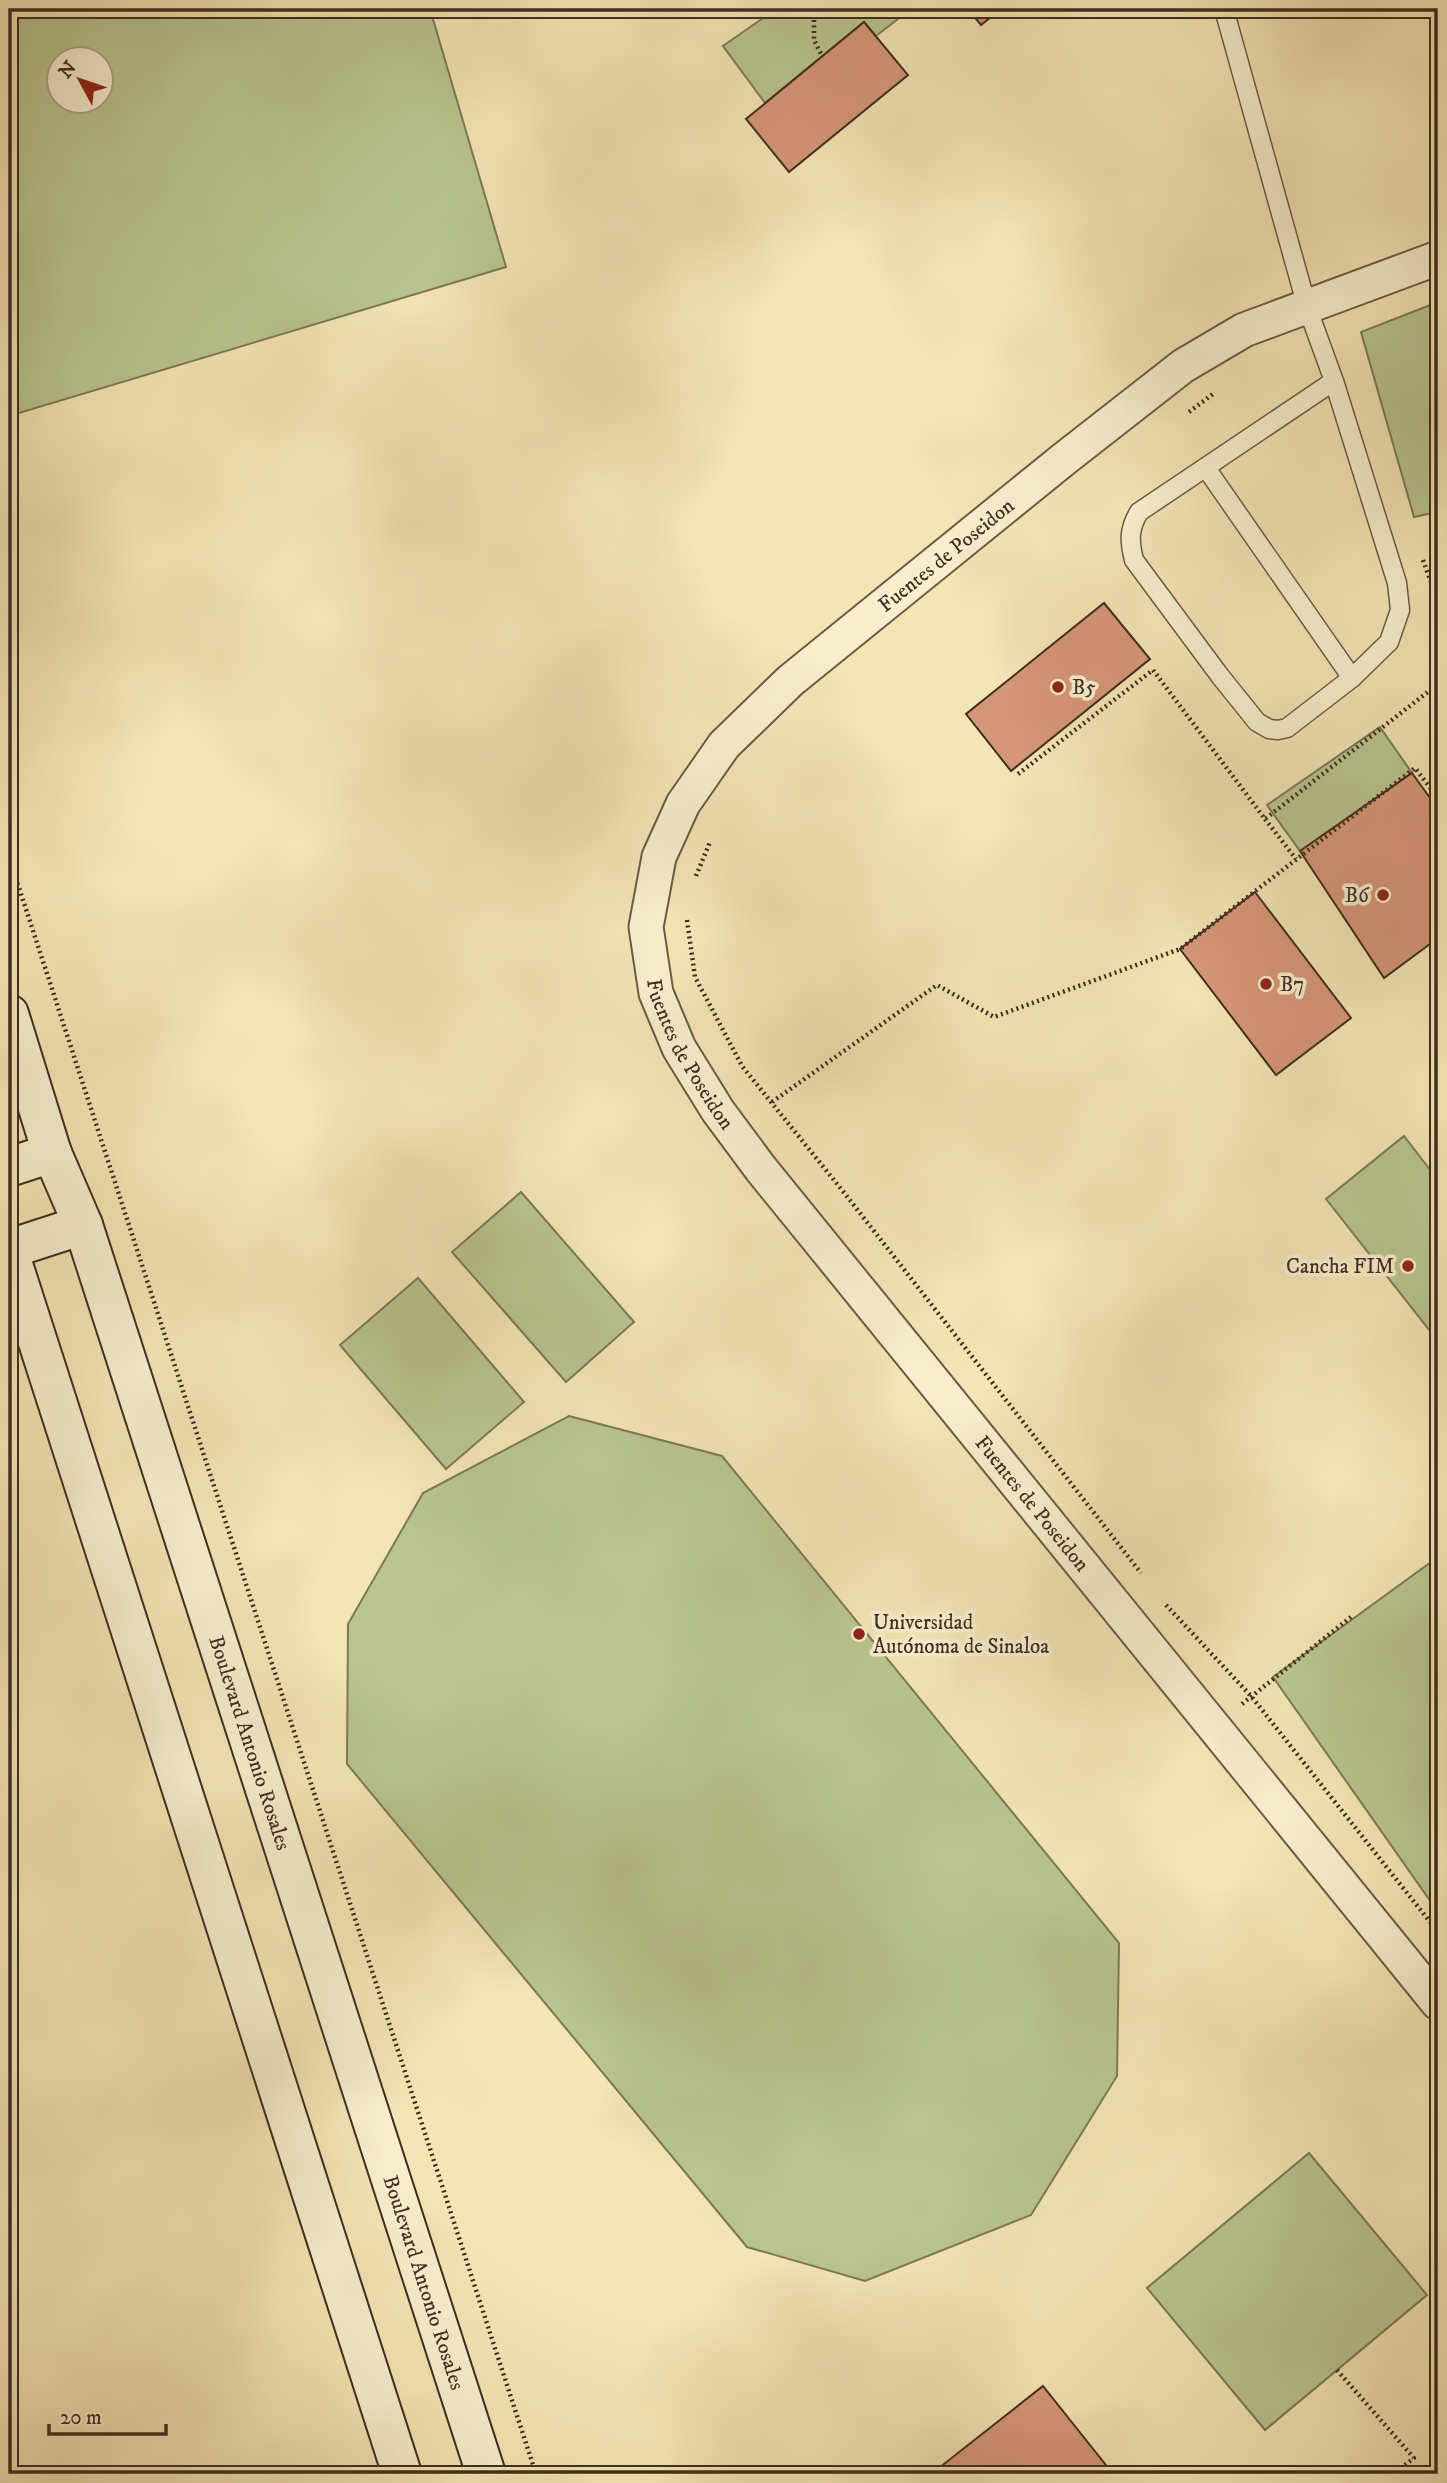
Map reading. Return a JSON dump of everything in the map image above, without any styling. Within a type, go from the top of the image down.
[{"type":"main road","name":"Boulevard Antonio Rosales","points":[[9,1014],[52,1153],[83,1225],[486,2474]]},
{"type":"main road","points":[[9,1167],[52,1153]]},
{"type":"main road","points":[[83,1225],[9,1250],[402,2474]]},
{"type":"street","name":"Fuentes de Poseidon","points":[[1438,258],[1244,330],[1183,366],[790,681],[724,745],[683,804],[659,857],[646,927],[656,993],[679,1048],[719,1111],[761,1169],[1438,2003]]},
{"type":"lane","points":[[1224,9],[1307,307],[1334,382],[1397,583],[1400,610],[1389,642],[1352,678],[1287,728],[1269,729],[1257,722],[1220,676],[1134,560],[1129,538],[1132,523],[1139,512],[1334,382]]},
{"type":"lane","points":[[1206,468],[1352,678]]},
{"type":"path","points":[[814,9],[814,40],[822,56]]},
{"type":"path","points":[[1189,412],[1222,388]]},
{"type":"path","points":[[1422,556],[1438,602]]},
{"type":"path","points":[[1018,774],[1153,670],[1296,859]]},
{"type":"path","points":[[1265,819],[1438,684]]},
{"type":"path","points":[[772,1102],[937,985],[994,1017],[1180,949],[1415,768],[1438,797]]},
{"type":"path","points":[[694,879],[715,830]]},
{"type":"path","points":[[9,858],[536,2474]]},
{"type":"path","points":[[686,916],[695,978],[742,1066],[1144,1578]]},
{"type":"path","points":[[1161,1600],[1251,1696],[1438,1932]]},
{"type":"path","points":[[1216,1728],[1251,1696],[1351,1617]]},
{"type":"path","points":[[1337,2370],[1414,2458],[1393,2474]]},
{"type":"green space","points":[[9,9],[430,9],[506,267],[9,416]]},
{"type":"green space","points":[[776,9],[911,9],[876,36],[864,22],[765,103],[723,46]]},
{"type":"green space","points":[[1438,302],[1438,508],[1432,513],[1414,517],[1361,332]]},
{"type":"green space","points":[[1380,727],[1412,773],[1300,851],[1267,805]]},
{"type":"green space","name":"Cancha FIM","points":[[1404,1136],[1438,1180],[1438,1333],[1434,1336],[1326,1199]]},
{"type":"green space","points":[[521,1192],[634,1322],[566,1382],[452,1252]]},
{"type":"green space","points":[[418,1278],[524,1402],[446,1469],[340,1345]]},
{"type":"green space","points":[[569,1416],[722,1456],[1119,1943],[1117,2076],[1031,2215],[865,2281],[747,2247],[347,1764],[348,1624],[423,1493]]},
{"type":"green space","points":[[1438,1557],[1438,1912],[1273,1677]]},
{"type":"green space","points":[[1309,2153],[1427,2295],[1265,2430],[1147,2288]]},
{"type":"building","points":[[968,9],[1001,9],[981,25]]},
{"type":"building","points":[[864,22],[908,75],[789,172],[746,119]]},
{"type":"building","name":"B5","points":[[1104,603],[1150,659],[1011,771],[966,714]]},
{"type":"building","name":"B6","points":[[1412,773],[1438,809],[1438,938],[1384,978],[1300,851]]},
{"type":"building","name":"B7","points":[[1255,892],[1351,1018],[1276,1075],[1180,949]]},
{"type":"building","points":[[1043,2386],[1113,2474],[938,2474],[935,2471]]},
{"type":"place","name":"B5","points":[[1058,687]]},
{"type":"place","name":"B6","points":[[1383,895]]},
{"type":"place","name":"B7","points":[[1266,984]]},
{"type":"place","name":"Cancha FIM","points":[[1408,1266]]},
{"type":"place","name":"Universidad Autónoma de Sinaloa","points":[[859,1634]]}]
